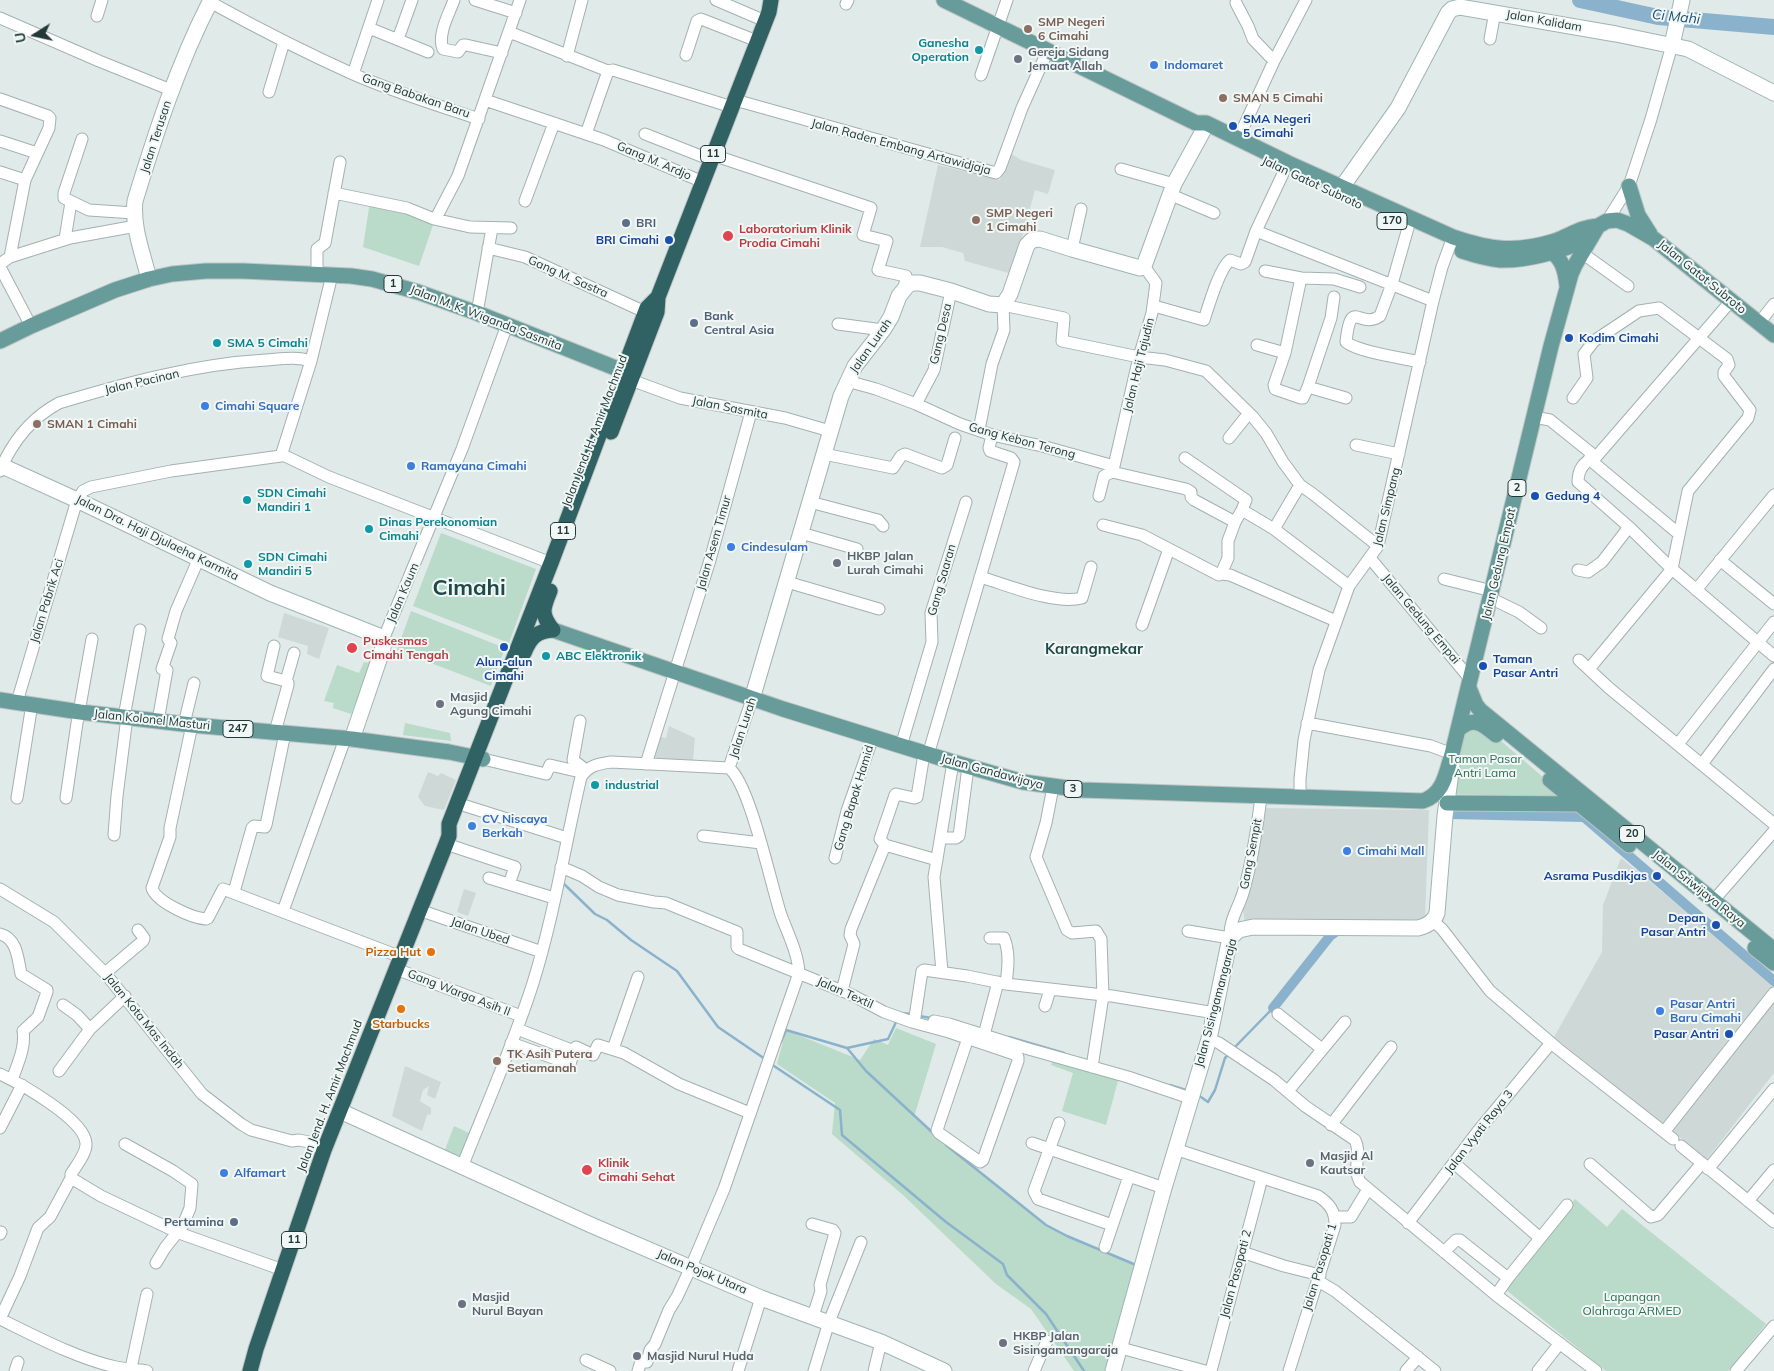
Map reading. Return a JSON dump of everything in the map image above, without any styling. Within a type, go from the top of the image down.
[{"type":"highway","name":"Jalan Jend. H. Amir Machmud","points":[[250,1371],[283,1270],[319,1148],[340,1110],[455,823],[551,563],[627,376],[657,312],[658,297],[768,11],[776,7],[780,0]]},
{"type":"highway","name":"Jalan Jend. H. Amir Machmud","points":[[479,758],[527,644],[535,634],[553,630],[545,618],[544,604],[627,376],[645,312],[658,297]]},
{"type":"main road","name":"Jalan Gatot Subroto","points":[[944,0],[998,25],[1199,127],[1335,187],[1401,221],[1451,242],[1498,249],[1547,248],[1556,240],[1585,227],[1599,228],[1617,220],[1628,224],[1654,239],[1774,335]]},
{"type":"main road","name":"Jalan Terusan","points":[[149,279],[135,220],[136,196],[171,90],[196,29],[211,1]]},
{"type":"main road","name":"Jalan Kalidam","points":[[1335,187],[1398,108],[1454,4],[1460,7],[1607,32],[1696,52],[1774,94]]},
{"type":"main road","points":[[1672,46],[1681,5]]},
{"type":"main road","name":"Jalan Gatot Subroto","points":[[1199,127],[1206,123],[1286,166]]},
{"type":"main road","points":[[907,286],[912,283],[920,283],[989,304],[1003,305],[1010,294],[1027,246],[1036,236],[1072,250],[1140,268],[1144,266],[1172,189],[1199,127]]},
{"type":"main road","name":"170","points":[[1629,186],[1638,215],[1654,239]]},
{"type":"main road","name":"Jalan Gedung Empat","points":[[1452,754],[1567,287],[1575,265],[1599,228]]},
{"type":"main road","name":"Jalan Gedung Empat","points":[[1547,248],[1560,258],[1564,267],[1567,287]]},
{"type":"main road","name":"Jalan M. K. Wiganda Sasmita","points":[[0,341],[114,290],[172,274],[206,271],[317,274],[372,279],[395,284],[477,313],[627,376]]},
{"type":"main road","name":"Jalan Lurah","points":[[752,699],[802,533],[830,431],[847,381],[855,366],[883,330],[891,317],[899,296],[907,286]]},
{"type":"main road","name":"Jalan Dra. Haji Djulaeha Karmita","points":[[1,468],[77,500],[270,593],[377,635],[383,640]]},
{"type":"main road","name":"Jalan Gandawijaya","points":[[553,630],[752,699],[926,754],[1023,782],[1054,787],[1091,791],[1423,801],[1430,799],[1440,789],[1452,754]]},
{"type":"main road","points":[[349,739],[384,648],[383,640]]},
{"type":"main road","name":"Jalan Sriwijaya Raya","points":[[1470,684],[1473,700],[1480,710],[1774,950]]},
{"type":"main road","name":"Jalan Kolonel Masturi","points":[[0,700],[126,720],[158,721],[189,728],[281,737],[349,739],[479,758]]},
{"type":"main road","name":"Jalan Sriwijaya Raya","points":[[1459,729],[1473,722],[1484,725],[1774,963]]},
{"type":"main road","points":[[1433,921],[1437,913],[1447,803],[1452,773],[1452,754]]},
{"type":"main road","points":[[1447,803],[1579,804]]},
{"type":"main road","name":"Jalan Sisingamangaraja","points":[[1113,1371],[1191,1093],[1214,1041],[1215,1013],[1230,938],[1239,930],[1253,927],[1418,928],[1424,927],[1433,921]]},
{"type":"main road","name":"Jalan Pojok Utara","points":[[340,1110],[591,1225],[761,1298],[881,1342],[944,1371]]},
{"type":"street","points":[[97,16],[102,0]]},
{"type":"street","points":[[353,74],[378,0]]},
{"type":"street","points":[[398,39],[412,0]]},
{"type":"street","points":[[454,0],[443,32],[441,44],[443,49],[458,52],[463,45],[466,45],[502,53]]},
{"type":"street","points":[[475,0],[516,13]]},
{"type":"street","points":[[436,218],[458,176],[520,0]]},
{"type":"street","points":[[567,56],[582,0]]},
{"type":"street","points":[[716,0],[768,11]]},
{"type":"street","points":[[981,75],[1007,0]]},
{"type":"street","points":[[1238,139],[1306,0]]},
{"type":"street","name":"Gang Babakan Baru","points":[[211,1],[284,42],[353,74],[398,92],[479,119]]},
{"type":"street","points":[[1236,3],[1253,39],[1274,62]]},
{"type":"street","points":[[1490,39],[1495,12]]},
{"type":"street","points":[[0,18],[171,90]]},
{"type":"street","points":[[686,55],[697,21],[701,19],[757,41]]},
{"type":"street","points":[[369,28],[428,52]]},
{"type":"street","points":[[509,32],[608,71],[613,70],[733,103]]},
{"type":"street","points":[[268,92],[284,42]]},
{"type":"street","points":[[1599,228],[1629,186],[1672,46]]},
{"type":"street","name":"Jalan Raden Embang Artawidjaja","points":[[733,103],[996,173],[1000,168],[1022,108],[1048,50]]},
{"type":"street","points":[[586,134],[608,71]]},
{"type":"street","points":[[0,100],[50,118],[49,128],[25,180],[3,263],[31,326]]},
{"type":"street","name":"Gang M. Ardjo","points":[[485,100],[604,140],[703,182]]},
{"type":"street","points":[[525,201],[554,123]]},
{"type":"street","points":[[645,134],[712,158],[871,208],[863,235],[886,241],[878,270],[906,276],[905,283],[907,286]]},
{"type":"street","points":[[82,140],[64,192],[64,198],[98,212],[135,220]]},
{"type":"street","points":[[0,141],[37,153]]},
{"type":"street","points":[[317,274],[317,248],[325,243],[340,162]]},
{"type":"street","points":[[1154,306],[1204,320],[1227,262],[1230,260],[1243,264],[1286,166]]},
{"type":"street","points":[[1121,169],[1172,189],[1214,213]]},
{"type":"street","points":[[0,172],[25,180]]},
{"type":"street","points":[[334,193],[406,208],[470,227],[511,228]]},
{"type":"street","points":[[65,240],[70,202]]},
{"type":"street","points":[[1072,250],[1081,209]]},
{"type":"street","points":[[3,263],[65,240],[135,220]]},
{"type":"street","points":[[1401,221],[1392,284],[1380,316],[1371,320],[1351,318],[1348,322],[1346,342],[1362,349],[1420,362]]},
{"type":"street","points":[[477,313],[492,228]]},
{"type":"street","points":[[1256,231],[1332,266],[1392,284],[1433,301]]},
{"type":"street","name":"Jalan Simpang","points":[[1300,797],[1301,760],[1307,722],[1319,670],[1349,586],[1378,546],[1433,301],[1451,242]]},
{"type":"street","name":"Gang M. Sastra","points":[[488,248],[525,257],[645,312]]},
{"type":"street","points":[[1582,253],[1628,286]]},
{"type":"street","name":"Jalan Haji Tajudin","points":[[1099,496],[1104,476],[1113,469],[1139,357],[1154,306],[1157,286],[1144,266]]},
{"type":"street","points":[[1266,270],[1301,278],[1334,279],[1360,286]]},
{"type":"street","points":[[77,500],[83,491],[91,488],[171,471],[280,457],[283,454],[311,361],[332,275]]},
{"type":"street","points":[[1301,278],[1285,353],[1275,380],[1275,389],[1303,398],[1331,318],[1334,297]]},
{"type":"street","name":"Gang Desa","points":[[916,404],[934,370],[951,291]]},
{"type":"street","points":[[1731,301],[1593,458],[1580,469],[1578,482],[1629,527],[1672,570],[1774,656]]},
{"type":"street","points":[[1759,323],[1774,304]]},
{"type":"street","points":[[978,430],[990,372],[1004,330],[1003,305],[1064,318],[1062,341],[1139,357],[1165,360],[1206,372],[1250,413],[1266,433],[1282,462],[1300,485],[1378,546]]},
{"type":"street","points":[[1573,398],[1587,378],[1585,352],[1594,341],[1639,311],[1659,308],[1729,362],[1724,376],[1750,410],[1748,418],[1688,491],[1672,570],[1590,669]]},
{"type":"street","points":[[838,324],[883,330]]},
{"type":"street","name":"Jalan Kaum","points":[[383,640],[462,450],[507,325]]},
{"type":"street","points":[[1257,345],[1285,353]]},
{"type":"street","name":"Jalan Pacinan","points":[[1,468],[28,426],[59,403],[175,373],[252,361],[300,357],[311,361]]},
{"type":"street","name":"Jalan Sasmita","points":[[627,376],[680,398],[785,418],[830,431]]},
{"type":"street","name":"Gang Kebon Terong","points":[[847,381],[876,389],[916,404],[960,424],[992,435],[1042,446],[1113,469],[1186,489],[1191,492],[1191,497],[1194,500],[1235,522]]},
{"type":"street","points":[[1308,387],[1346,398]]},
{"type":"street","name":"Jalan Asem Timur","points":[[646,764],[710,560],[751,412]]},
{"type":"street","points":[[1229,438],[1250,413]]},
{"type":"street","points":[[1534,417],[1550,420],[1679,534]]},
{"type":"street","points":[[937,860],[885,844],[880,841],[880,836],[896,794],[914,798],[917,796],[926,754],[1014,462],[1014,460],[989,450],[992,435]]},
{"type":"street","points":[[824,454],[893,468],[901,456],[905,454],[942,468],[948,466],[955,438]]},
{"type":"street","points":[[1356,445],[1400,454]]},
{"type":"street","points":[[283,454],[329,477],[551,563]]},
{"type":"street","points":[[1185,458],[1246,500],[1228,541],[1228,558],[1221,574]]},
{"type":"street","points":[[1274,529],[1300,485]]},
{"type":"street","points":[[1696,590],[1774,495]]},
{"type":"street","name":"Jalan Pabrik Aci","points":[[17,798],[25,703],[77,500]]},
{"type":"street","points":[[810,502],[878,520],[883,526]]},
{"type":"street","name":"Gang Saaran","points":[[901,746],[932,642],[931,613],[966,502]]},
{"type":"street","points":[[1242,510],[1274,529],[1349,586]]},
{"type":"street","points":[[1103,525],[1142,535],[1218,575],[1230,575],[1336,621]]},
{"type":"street","points":[[1578,570],[1588,572],[1602,562],[1629,527]]},
{"type":"street","points":[[802,533],[857,549]]},
{"type":"street","points":[[1142,625],[1169,549]]},
{"type":"street","points":[[158,721],[167,670],[162,668],[171,643],[168,639],[176,611],[199,558]]},
{"type":"street","points":[[1720,560],[1774,604]]},
{"type":"street","name":"Jalan Gedung Empai","points":[[1364,565],[1470,684]]},
{"type":"street","points":[[980,577],[1054,599],[1075,600],[1082,598],[1091,567]]},
{"type":"street","points":[[1444,579],[1491,595],[1541,628]]},
{"type":"street","points":[[787,582],[879,609]]},
{"type":"street","points":[[1678,744],[1774,622]]},
{"type":"street","points":[[114,835],[126,720],[140,630]]},
{"type":"street","points":[[66,798],[92,639]]},
{"type":"street","points":[[274,646],[267,676],[286,681]]},
{"type":"street","points":[[194,683],[189,728],[170,828],[170,837],[152,891],[174,908],[206,919],[223,889],[234,892],[252,828],[254,826],[264,827],[266,825],[281,737],[288,685],[286,681],[294,652]]},
{"type":"street","points":[[1579,660],[1774,824]]},
{"type":"street","points":[[1702,764],[1774,669]]},
{"type":"street","name":"Jalan Lurah","points":[[729,768],[752,699]]},
{"type":"street","points":[[462,1167],[516,1030],[542,952],[581,777],[581,770],[573,760],[580,721]]},
{"type":"street","points":[[1307,722],[1431,746],[1452,754]]},
{"type":"street","name":"Gang Bapak Hamid","points":[[835,858],[847,811],[873,737]]},
{"type":"street","points":[[283,911],[349,739]]},
{"type":"street","points":[[479,758],[546,774],[550,765],[581,770],[611,762],[729,768],[734,772],[747,799],[796,955],[799,973],[724,1189],[691,1267],[669,1310],[655,1344],[650,1350],[647,1362],[641,1360],[638,1371]]},
{"type":"street","points":[[942,972],[934,877],[953,762]]},
{"type":"street","points":[[941,838],[956,838],[959,836],[968,767]]},
{"type":"street","points":[[1054,787],[1036,857],[1067,930],[1072,933],[1096,931],[1101,939],[1103,996],[1092,1067]]},
{"type":"street","name":"Gang Sempit","points":[[1230,938],[1232,920],[1243,894],[1251,861],[1261,797]]},
{"type":"street","points":[[455,823],[567,838]]},
{"type":"street","points":[[455,823],[515,867],[509,884]]},
{"type":"street","points":[[1713,901],[1774,830]]},
{"type":"street","points":[[703,836],[761,843]]},
{"type":"street","points":[[842,991],[854,944],[850,935],[851,929],[885,844]]},
{"type":"street","name":"Jalan Textil","points":[[561,867],[618,895],[666,903],[737,932],[737,947],[739,949],[842,991],[890,1014]]},
{"type":"street","points":[[489,878],[554,898]]},
{"type":"street","name":"Jalan Kota Mas Indah","points":[[0,889],[54,922],[105,972],[202,1094],[251,1130],[292,1142],[297,1146],[308,1149],[319,1148]]},
{"type":"street","name":"Gang Warga Asih II","points":[[234,892],[283,911],[521,1016]]},
{"type":"street","name":"Jalan Ubed","points":[[419,910],[542,952]]},
{"type":"street","points":[[1433,921],[1442,929],[1490,991],[1551,1043],[1673,1139],[1774,1222]]},
{"type":"street","points":[[105,972],[143,941],[144,938],[138,930]]},
{"type":"street","points":[[1188,931],[1230,938]]},
{"type":"street","points":[[0,934],[7,935],[14,945],[21,974],[48,992],[38,1017],[23,1031],[24,1037],[17,1082],[0,1128]]},
{"type":"street","points":[[984,1035],[1009,964],[1004,938],[990,938]]},
{"type":"street","points":[[915,1017],[922,971],[942,972],[1050,990],[1156,1002],[1215,1013]]},
{"type":"street","points":[[613,1049],[638,977]]},
{"type":"street","points":[[1045,1006],[1050,990]]},
{"type":"street","points":[[1673,1139],[1774,993]]},
{"type":"street","points":[[59,1071],[90,1029],[124,996]]},
{"type":"street","points":[[63,1006],[77,1015],[90,1029]]},
{"type":"street","points":[[890,1014],[949,1024],[1092,1067],[1191,1093]]},
{"type":"street","points":[[890,1014],[968,1038],[1018,1057],[983,1160],[980,1162],[937,1130],[968,1038]]},
{"type":"street","points":[[1278,1014],[1322,1049]]},
{"type":"street","points":[[1288,1091],[1344,1022]]},
{"type":"street","points":[[516,1030],[574,1051]]},
{"type":"street","points":[[1214,1041],[1236,1053],[1288,1091],[1305,1106],[1355,1140],[1358,1154],[1356,1168],[1358,1178],[1368,1188],[1496,1295],[1596,1371]]},
{"type":"street","points":[[511,1043],[570,1064],[576,1047],[593,1055],[598,1046],[609,1050],[613,1049],[679,1084],[750,1113]]},
{"type":"street","name":"Jalan Vyati Raya 3","points":[[1408,1223],[1551,1043]]},
{"type":"street","points":[[1331,1125],[1391,1047]]},
{"type":"street","points":[[0,1074],[17,1082],[72,1119],[84,1134],[86,1146],[71,1174],[72,1178],[50,1217],[38,1228],[20,1276],[0,1319],[81,1356],[117,1367],[147,1371]]},
{"type":"street","points":[[1590,1164],[1651,1217],[1658,1215],[1705,1166],[1774,1088]]},
{"type":"street","points":[[1059,1122],[1034,1191],[1038,1199],[1112,1225]]},
{"type":"street","points":[[1032,1143],[1164,1188]]},
{"type":"street","points":[[125,1144],[192,1184],[190,1208],[183,1225],[156,1263]]},
{"type":"street","name":"Jalan Pasopati 1","points":[[1175,1149],[1318,1196],[1332,1208],[1335,1225],[1289,1371]]},
{"type":"street","points":[[1454,1164],[1540,1238]]},
{"type":"street","points":[[1748,1201],[1774,1170]]},
{"type":"street","points":[[1105,1247],[1129,1176]]},
{"type":"street","points":[[72,1178],[101,1196],[178,1233],[283,1270]]},
{"type":"street","name":"Jalan Pasopati 2","points":[[1211,1371],[1262,1178]]},
{"type":"street","points":[[1335,1217],[1352,1217],[1368,1188]]},
{"type":"street","points":[[1496,1295],[1567,1205]]},
{"type":"street","points":[[812,1224],[833,1230],[835,1233],[820,1285],[821,1292],[814,1316]]},
{"type":"street","points":[[1444,1252],[1456,1240],[1460,1240],[1508,1278]]},
{"type":"street","points":[[814,1371],[829,1322],[861,1242]]},
{"type":"street","points":[[1242,1252],[1319,1278],[1435,1371]]},
{"type":"street","points":[[131,1368],[147,1294]]},
{"type":"street","points":[[738,1371],[761,1298]]},
{"type":"street","points":[[1736,1371],[1774,1326]]},
{"type":"street","points":[[1034,1371],[1047,1341]]},
{"type":"street","points":[[874,1371],[881,1342]]},
{"type":"street","points":[[1538,1371],[1560,1343]]},
{"type":"street","points":[[1121,1348],[1205,1371]]},
{"type":"street","points":[[1406,1371],[1418,1357]]},
{"type":"street","points":[[586,1360],[610,1371]]},
{"type":"shaded area","name":"SMP Negeri 1 Cimahi","points":[[1007,151],[1021,160],[1055,170],[1048,194],[1035,190],[1012,274],[965,261],[963,253],[942,247],[920,247],[938,165],[1000,180]]},
{"type":"shaded area","points":[[284,613],[329,628],[319,659],[307,654],[308,646],[278,637]]},
{"type":"shaded area","points":[[669,726],[695,738],[693,760],[657,758],[652,753],[657,736],[666,738]]},
{"type":"shaded area","points":[[428,772],[438,776],[441,773],[456,780],[444,810],[425,806],[418,797]]},
{"type":"shaded area","points":[[1258,808],[1429,810],[1425,921],[1245,924],[1243,909]]},
{"type":"shaded area","points":[[1621,858],[1774,983],[1774,1073],[1707,1159],[1554,1037],[1602,952],[1603,905]]},
{"type":"shaded area","points":[[464,889],[476,893],[468,916],[457,912]]},
{"type":"shaded area","points":[[405,1066],[441,1082],[435,1099],[427,1095],[429,1086],[423,1090],[420,1101],[431,1108],[431,1114],[427,1115],[422,1131],[392,1116]]},
{"type":"green space","points":[[370,201],[434,222],[419,266],[363,247]]},
{"type":"green space","name":"Alun-alun Cimahi","points":[[441,533],[536,569],[509,643],[413,606]]},
{"type":"green space","points":[[411,611],[505,648],[491,686],[397,650]]},
{"type":"green space","points":[[373,651],[376,653],[351,714],[333,708],[334,703],[324,701],[337,665],[359,673],[364,662],[368,663]]},
{"type":"green space","name":"Taman Pasar Antri Lama","points":[[1471,715],[1566,797],[1450,794],[1452,773]]},
{"type":"green space","points":[[405,723],[450,733],[451,741],[403,735]]},
{"type":"green space","points":[[896,1028],[936,1044],[914,1117],[1046,1225],[1067,1236],[1135,1264],[1105,1371],[1074,1371],[1031,1309],[996,1284],[903,1195],[832,1134],[835,1103],[777,1064],[786,1030],[860,1060],[874,1039],[888,1045]]},
{"type":"green space","points":[[1054,1058],[1119,1077],[1106,1125],[1062,1111],[1073,1073],[1051,1065]]},
{"type":"green space","points":[[454,1126],[471,1134],[460,1162],[443,1155]]},
{"type":"green space","name":"Lapangan Olahraga ARMED","points":[[1575,1199],[1607,1227],[1622,1209],[1766,1324],[1728,1371],[1606,1371],[1505,1289]]},
{"type":"waterway","name":"Ci Mahi","points":[[1580,0],[1658,17],[1774,27]]},
{"type":"waterway","points":[[1451,814],[1584,817],[1774,981]]},
{"type":"waterway","points":[[562,882],[595,914],[607,920],[631,940],[677,971],[718,1027],[765,1059]]},
{"type":"waterway","points":[[1273,1008],[1330,936],[1337,931],[1343,931]]},
{"type":"waterway","points":[[1234,1048],[1273,1008]]},
{"type":"waterway","points":[[901,1013],[912,1014]]},
{"type":"waterway","points":[[919,1016],[931,1018]]},
{"type":"waterway","points":[[847,1048],[888,1039],[897,1020]]},
{"type":"waterway","points":[[781,1042],[786,1030],[847,1048],[866,1071],[933,1133]]},
{"type":"waterway","points":[[1009,1037],[1064,1053]]},
{"type":"waterway","points":[[1198,1095],[1208,1102],[1215,1090],[1225,1058],[1229,1054]]},
{"type":"waterway","points":[[771,1064],[840,1110],[842,1135],[946,1222],[1003,1264],[1007,1275],[1046,1314],[1084,1371]]},
{"type":"waterway","points":[[1170,1085],[1189,1091]]},
{"type":"waterway","points":[[946,1145],[1046,1225],[1067,1236],[1136,1265]]},
{"type":"place","name":"SMP Negeri 6 Cimahi","points":[[1028,29]]},
{"type":"place","name":"Ganesha Operation","points":[[979,50]]},
{"type":"place","name":"Gereja Sidang Jemaat Allah","points":[[1018,59]]},
{"type":"place","name":"Indomaret","points":[[1154,65]]},
{"type":"place","name":"SMAN 5 Cimahi","points":[[1223,98]]},
{"type":"place","name":"SMA Negeri 5 Cimahi","points":[[1233,126]]},
{"type":"place","name":"SMP Negeri 1 Cimahi","points":[[976,220]]},
{"type":"place","name":"BRI","points":[[626,223]]},
{"type":"place","name":"Laboratorium Klinik Prodia Cimahi","points":[[728,236]]},
{"type":"place","name":"BRI Cimahi","points":[[669,240]]},
{"type":"place","name":"Bank Central Asia","points":[[694,323]]},
{"type":"place","name":"Kodim Cimahi","points":[[1569,338]]},
{"type":"place","name":"SMA 5 Cimahi","points":[[217,343]]},
{"type":"place","name":"Cimahi Square","points":[[205,406]]},
{"type":"place","name":"SMAN 1 Cimahi","points":[[37,424]]},
{"type":"place","name":"Ramayana Cimahi","points":[[411,466]]},
{"type":"place","name":"Gedung 4","points":[[1535,496]]},
{"type":"place","name":"SDN Cimahi Mandiri 1","points":[[247,500]]},
{"type":"place","name":"Dinas Perekonomian Cimahi","points":[[369,529]]},
{"type":"place","name":"Cindesulam","points":[[731,547]]},
{"type":"place","name":"HKBP Jalan Lurah Cimahi","points":[[837,563]]},
{"type":"place","name":"SDN Cimahi Mandiri 5","points":[[248,564]]},
{"type":"place","name":"Alun-alun Cimahi","points":[[504,647]]},
{"type":"place","name":"Puskesmas Cimahi Tengah","points":[[352,648]]},
{"type":"place","name":"ABC Elektronik","points":[[546,656]]},
{"type":"place","name":"Taman Pasar Antri","points":[[1483,666]]},
{"type":"place","name":"Masjid Agung Cimahi","points":[[440,704]]},
{"type":"place","name":"industrial","points":[[595,785]]},
{"type":"place","name":"CV Niscaya Berkah","points":[[472,826]]},
{"type":"place","name":"Cimahi Mall","points":[[1347,851]]},
{"type":"place","name":"Asrama Pusdikjas","points":[[1657,876]]},
{"type":"place","name":"Depan Pasar Antri","points":[[1716,925]]},
{"type":"place","name":"Pizza Hut","points":[[431,952]]},
{"type":"place","name":"Starbucks","points":[[401,1009]]},
{"type":"place","name":"Pasar Antri Baru Cimahi","points":[[1660,1011]]},
{"type":"place","name":"Pasar Antri","points":[[1729,1034]]},
{"type":"place","name":"TK Asih Putera Setiamanah","points":[[497,1061]]},
{"type":"place","name":"Masjid Al Kautsar","points":[[1310,1163]]},
{"type":"place","name":"Klinik Cimahi Sehat","points":[[587,1170]]},
{"type":"place","name":"Alfamart","points":[[224,1173]]},
{"type":"place","name":"Pertamina","points":[[234,1222]]},
{"type":"place","name":"Masjid Nurul Bayan","points":[[462,1304]]},
{"type":"place","name":"HKBP Jalan Sisingamangaraja","points":[[1003,1343]]},
{"type":"place","name":"Masjid Nurul Huda","points":[[637,1356]]},
{"type":"district","name":"Cimahi","points":[[469,588]]},
{"type":"district","name":"Karangmekar","points":[[1094,649]]}]
